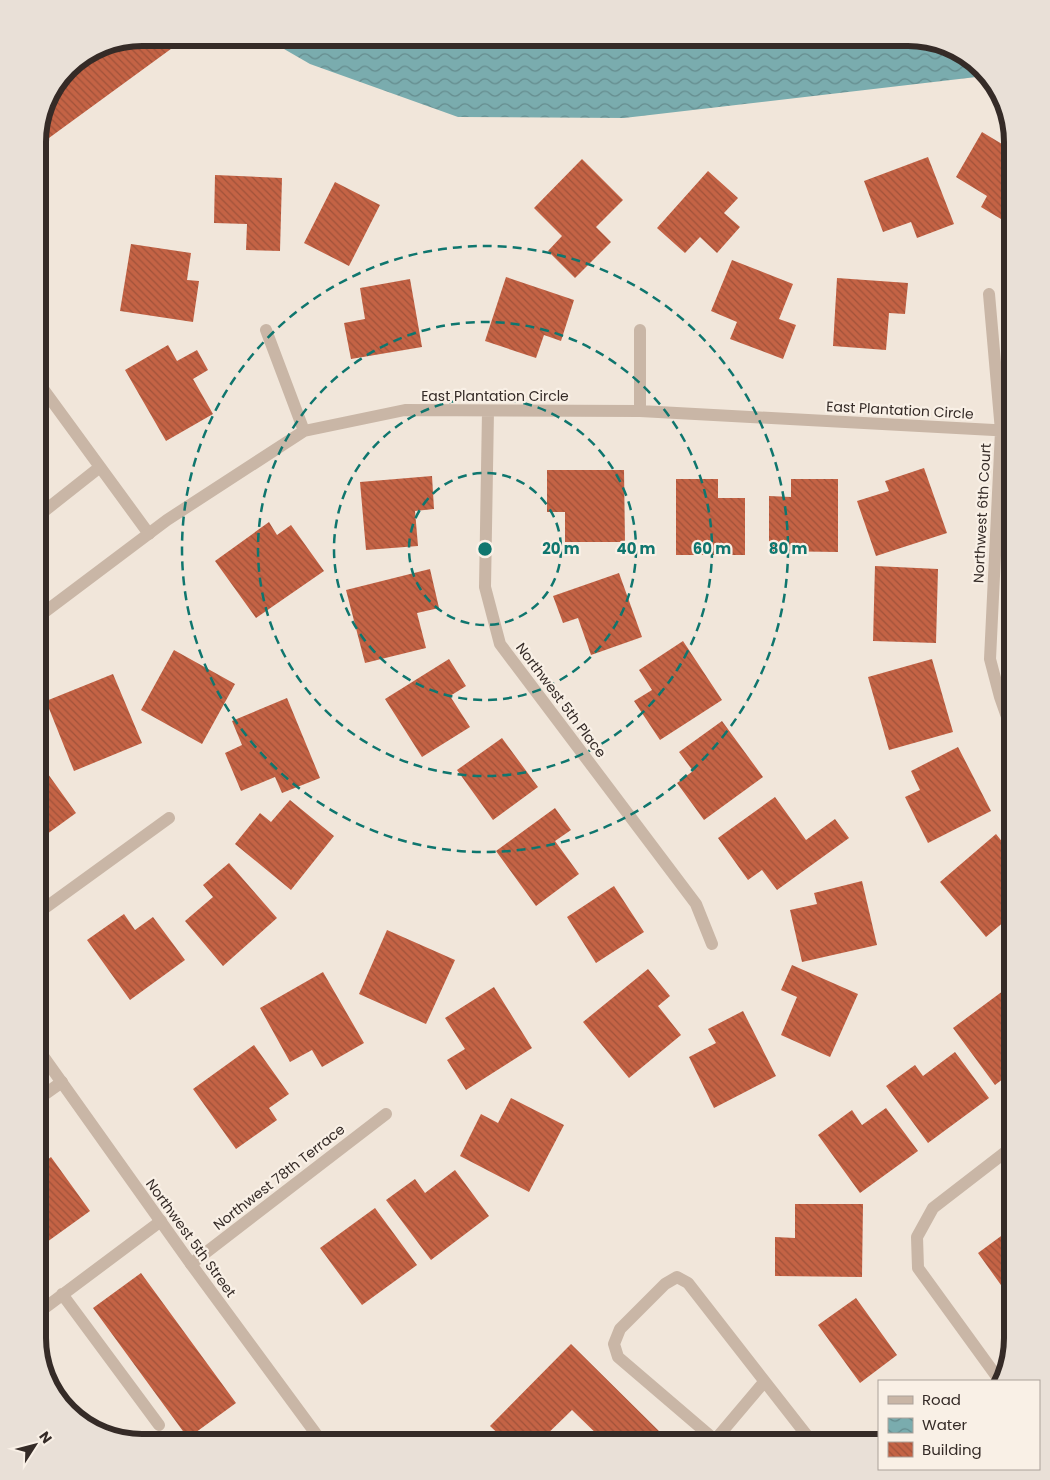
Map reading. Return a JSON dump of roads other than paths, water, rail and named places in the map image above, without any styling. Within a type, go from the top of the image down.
[{"type":"street","name":"Northwest 6th Court","points":[[989,294],[1004,408]]},
{"type":"street","points":[[266,330],[304,431]]},
{"type":"street","points":[[640,330],[640,411]]},
{"type":"street","points":[[46,393],[149,534]]},
{"type":"street","name":"East Plantation Circle","points":[[46,611],[167,520],[304,431],[405,410],[640,411],[1004,431]]},
{"type":"street","name":"Northwest 5th Place","points":[[488,410],[486,587],[500,644],[696,904],[712,944]]},
{"type":"street","points":[[46,510],[100,467]]},
{"type":"street","name":"Northwest 6th Court","points":[[1004,471],[990,659],[1004,709]]},
{"type":"street","points":[[46,907],[169,818]]},
{"type":"street","name":"Northwest 5th Street","points":[[46,1060],[191,1264],[316,1434]]},
{"type":"street","points":[[46,1093],[62,1082]]},
{"type":"street","name":"Northwest 78th Terrace","points":[[191,1264],[386,1114]]},
{"type":"street","points":[[996,1375],[918,1268],[916,1237],[933,1208],[1004,1153]]},
{"type":"street","points":[[46,1306],[160,1221]]},
{"type":"street","points":[[706,1434],[618,1358],[614,1344],[620,1329],[665,1284],[677,1277],[688,1283],[806,1434]]},
{"type":"street","points":[[62,1294],[159,1425]]},
{"type":"street","points":[[720,1434],[764,1382]]},
{"type":"water","points":[[279,46],[914,46],[939,51],[950,56],[978,77],[624,118],[458,117],[310,64]]}]
